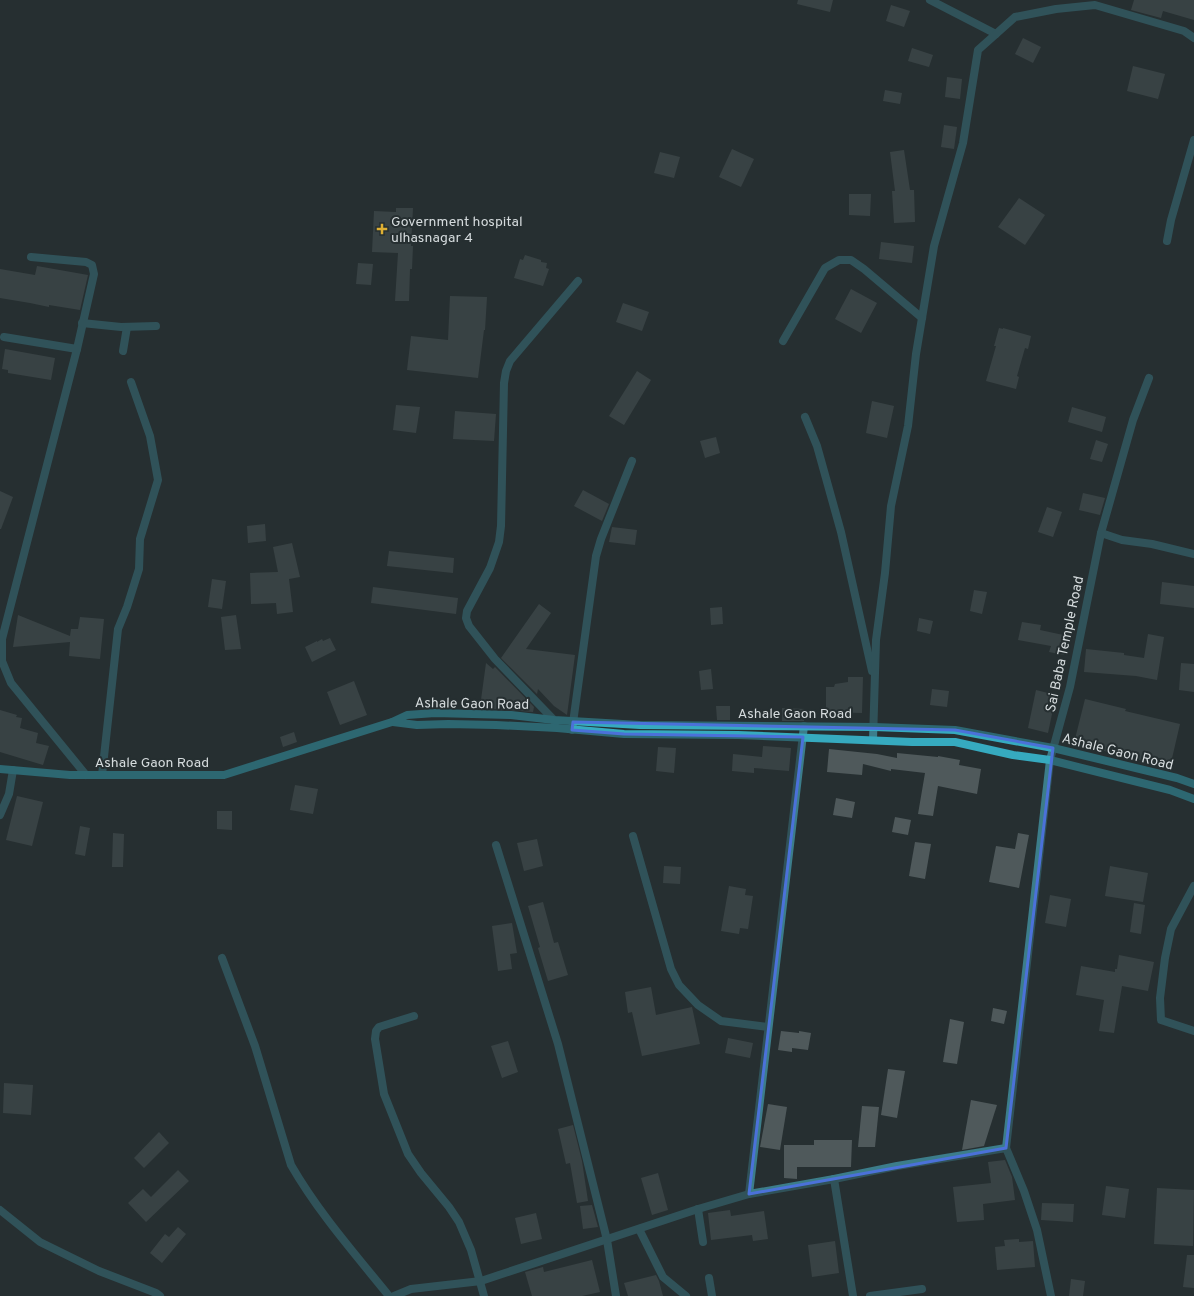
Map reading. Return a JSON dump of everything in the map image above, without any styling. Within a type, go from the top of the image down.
[{"type":"street","points":[[930,0],[996,34]]},
{"type":"street","points":[[873,740],[876,640],[885,574],[891,506],[908,426],[916,354],[934,246],[963,143],[978,50],[1015,17],[1083,3],[1095,5],[1184,31],[1194,38]]},
{"type":"street","points":[[1167,241],[1171,220],[1194,140]]},
{"type":"street","points":[[31,257],[86,262],[92,265],[94,274],[2,639],[2,661],[11,683],[86,775]]},
{"type":"street","points":[[783,341],[825,268],[839,260],[851,260],[864,268],[922,318]]},
{"type":"street","points":[[555,724],[496,659],[469,626],[466,618],[467,611],[490,568],[499,542],[501,526],[504,383],[506,371],[510,361],[578,281]]},
{"type":"street","points":[[82,323],[121,328],[156,326]]},
{"type":"street","points":[[123,351],[127,327]]},
{"type":"street","points":[[4,337],[76,349]]},
{"type":"street","name":"Sai Baba Temple Road","points":[[1006,1148],[1050,760],[1070,687],[1101,533],[1133,420],[1149,378]]},
{"type":"street","points":[[102,775],[118,629],[127,608],[139,568],[140,539],[158,480],[150,436],[131,382]]},
{"type":"street","points":[[805,417],[817,446],[841,532],[875,684]]},
{"type":"street","points":[[573,726],[596,556],[601,539],[632,461]]},
{"type":"street","points":[[1101,533],[1122,540],[1152,544],[1194,554]]},
{"type":"street","name":"Ashale Gaon Road","points":[[0,769],[70,775],[224,775],[392,722],[407,715],[435,713],[511,715],[555,724],[624,734],[738,735],[912,742],[955,742],[1013,755],[1050,760],[1170,790],[1194,798]]},
{"type":"street","name":"Ashale Gaon Road","points":[[392,722],[417,725],[555,724]]},
{"type":"street","name":"Ashale Gaon Road","points":[[573,726],[804,726],[956,730],[1053,748],[1177,778],[1194,784]]},
{"type":"street","points":[[749,1194],[804,726]]},
{"type":"street","points":[[955,742],[956,730]]},
{"type":"street","points":[[0,815],[9,794],[13,770]]},
{"type":"street","points":[[633,836],[671,969],[679,984],[698,1005],[722,1021],[768,1028]]},
{"type":"street","points":[[496,845],[558,1044],[607,1240],[616,1296]]},
{"type":"street","points":[[1194,886],[1171,929],[1160,998],[1161,1020],[1194,1031]]},
{"type":"street","points":[[222,958],[255,1046],[292,1165],[301,1183],[319,1208],[388,1296]]},
{"type":"street","points":[[414,1016],[379,1027],[376,1031],[375,1039],[384,1094],[408,1154],[459,1222],[471,1250],[484,1296]]},
{"type":"street","points":[[394,1296],[411,1289],[481,1281],[698,1209],[749,1194],[897,1166],[1006,1148],[1024,1191],[1037,1230],[1051,1296]]},
{"type":"street","points":[[834,1179],[853,1296]]},
{"type":"street","points":[[698,1209],[703,1242]]},
{"type":"street","points":[[0,1210],[40,1242],[99,1271],[156,1293],[160,1296]]},
{"type":"street","points":[[640,1229],[663,1277],[686,1296]]},
{"type":"street","points":[[709,1278],[712,1296]]},
{"type":"street","points":[[870,1296],[922,1289]]},
{"type":"highlighted area","points":[[573,722],[955,730],[1053,748],[1006,1148],[749,1194],[803,737],[624,734],[572,730]]},
{"type":"building","points":[[798,0],[833,0],[830,12],[797,4]]},
{"type":"building","points":[[1134,0],[1194,0],[1194,20],[1163,11],[1161,18],[1131,10]]},
{"type":"building","points":[[891,5],[910,11],[904,27],[886,21]]},
{"type":"building","points":[[1023,38],[1041,47],[1033,63],[1015,54]]},
{"type":"building","points":[[912,48],[933,55],[929,67],[908,61]]},
{"type":"building","points":[[1133,66],[1165,74],[1158,99],[1127,91]]},
{"type":"building","points":[[947,77],[962,79],[960,99],[945,97]]},
{"type":"building","points":[[885,90],[902,93],[900,104],[883,101]]},
{"type":"building","points":[[944,125],[957,127],[954,149],[941,147]]},
{"type":"building","points":[[732,149],[754,159],[741,187],[719,177]]},
{"type":"building","points":[[904,150],[910,190],[914,190],[915,222],[894,223],[892,191],[895,191],[890,152]]},
{"type":"building","points":[[660,152],[680,157],[674,178],[654,173]]},
{"type":"building","points":[[849,194],[871,194],[870,216],[849,215]]},
{"type":"building","points":[[1019,198],[1045,215],[1025,245],[998,227]]},
{"type":"building","points":[[396,208],[413,208],[411,246],[413,246],[412,269],[410,269],[409,301],[395,301],[398,253],[372,252],[374,211],[396,212]]},
{"type":"building","points":[[881,242],[914,246],[912,263],[879,259]]},
{"type":"building","points":[[525,255],[547,263],[546,268],[549,269],[543,286],[514,278],[520,259],[523,260]]},
{"type":"building","points":[[358,263],[373,264],[371,285],[356,284]]},
{"type":"building","points":[[37,266],[88,275],[80,310],[49,305],[49,307],[0,298],[0,269],[35,275]]},
{"type":"building","points":[[851,289],[877,303],[861,333],[835,319]]},
{"type":"building","points":[[450,296],[487,297],[485,330],[478,378],[407,370],[411,336],[448,340]]},
{"type":"building","points":[[623,303],[649,312],[642,331],[616,322]]},
{"type":"building","points":[[999,328],[1031,336],[1028,349],[1025,348],[1017,376],[1019,377],[1016,389],[986,381],[996,346],[994,346]]},
{"type":"building","points":[[5,349],[55,358],[51,380],[8,373],[8,370],[2,369]]},
{"type":"building","points":[[637,371],[651,380],[624,425],[609,416]]},
{"type":"building","points":[[872,401],[894,406],[887,438],[866,433]]},
{"type":"building","points":[[396,405],[420,407],[416,433],[393,430]]},
{"type":"building","points":[[1072,407],[1106,417],[1102,432],[1068,422]]},
{"type":"building","points":[[455,411],[496,414],[494,441],[453,439]]},
{"type":"building","points":[[716,437],[720,453],[705,458],[700,441]]},
{"type":"building","points":[[1096,440],[1108,444],[1102,462],[1090,459]]},
{"type":"building","points":[[583,490],[609,504],[602,521],[574,506]]},
{"type":"building","points":[[0,491],[13,497],[1,529],[0,529]]},
{"type":"building","points":[[1083,493],[1105,498],[1100,515],[1079,510]]},
{"type":"building","points":[[1047,507],[1062,512],[1053,537],[1038,532]]},
{"type":"building","points":[[265,524],[266,541],[248,543],[247,526]]},
{"type":"building","points":[[612,527],[637,530],[635,545],[609,542]]},
{"type":"building","points":[[292,543],[300,577],[289,579],[293,612],[277,614],[276,603],[251,604],[250,573],[278,572],[273,547]]},
{"type":"building","points":[[389,551],[454,558],[453,573],[387,566]]},
{"type":"building","points":[[212,579],[226,581],[222,609],[208,607]]},
{"type":"building","points":[[1162,582],[1194,586],[1194,608],[1160,604]]},
{"type":"building","points":[[373,587],[458,598],[456,614],[371,603]]},
{"type":"building","points":[[974,590],[987,592],[982,614],[970,611]]},
{"type":"building","points":[[539,604],[551,613],[526,649],[575,655],[567,715],[554,706],[538,689],[537,694],[501,658]]},
{"type":"building","points":[[722,607],[723,624],[711,625],[710,608]]},
{"type":"building","points":[[18,615],[70,636],[71,629],[78,629],[80,617],[104,619],[100,659],[69,656],[70,642],[13,647]]},
{"type":"building","points":[[236,615],[241,649],[225,650],[221,617]]},
{"type":"building","points":[[919,618],[933,621],[930,634],[917,631]]},
{"type":"building","points":[[1022,622],[1041,625],[1040,630],[1068,636],[1064,655],[1049,652],[1051,646],[1018,640]]},
{"type":"building","points":[[1148,634],[1164,637],[1157,680],[1136,676],[1084,672],[1086,649],[1124,653],[1124,655],[1144,658]]},
{"type":"building","points":[[330,638],[336,650],[312,662],[305,647],[322,639],[323,641]]},
{"type":"building","points":[[486,663],[493,669],[495,667],[534,707],[533,712],[480,707]]},
{"type":"building","points":[[1181,663],[1194,664],[1194,692],[1179,690]]},
{"type":"building","points":[[711,669],[713,689],[701,690],[699,671]]},
{"type":"building","points":[[848,677],[863,677],[862,713],[826,712],[826,687],[834,687],[835,684],[848,682]]},
{"type":"building","points":[[354,681],[367,715],[340,725],[327,692]]},
{"type":"building","points":[[932,689],[949,691],[947,707],[930,705]]},
{"type":"building","points":[[1036,690],[1056,695],[1048,733],[1028,728]]},
{"type":"building","points":[[1085,699],[1126,709],[1125,711],[1180,724],[1170,767],[1074,743]]},
{"type":"building","points":[[716,706],[730,706],[730,720],[717,720]]},
{"type":"building","points":[[782,708],[805,709],[804,721],[782,721]]},
{"type":"building","points":[[0,710],[22,718],[20,728],[38,733],[36,743],[49,746],[43,765],[0,752]]},
{"type":"building","points":[[294,732],[297,742],[283,747],[280,737]]},
{"type":"building","points":[[763,746],[791,748],[789,771],[754,768],[754,773],[732,771],[733,754],[762,757]]},
{"type":"building","points":[[658,747],[676,748],[674,773],[656,771]]},
{"type":"building","points":[[829,749],[877,754],[897,758],[897,753],[938,756],[960,760],[959,765],[981,769],[977,794],[938,786],[933,816],[918,814],[925,773],[891,769],[891,771],[863,764],[862,775],[827,772]]},
{"type":"building","points":[[295,785],[318,789],[313,814],[290,810]]},
{"type":"building","points":[[17,796],[43,802],[32,846],[6,840]]},
{"type":"building","points":[[836,798],[855,802],[852,818],[833,815]]},
{"type":"building","points":[[217,811],[232,811],[232,830],[217,829]]},
{"type":"building","points":[[895,817],[911,820],[908,835],[892,832]]},
{"type":"building","points":[[80,826],[90,828],[85,856],[75,854]]},
{"type":"building","points":[[113,833],[124,834],[123,867],[112,867]]},
{"type":"building","points":[[1018,833],[1029,835],[1019,888],[989,882],[996,846],[1015,849]]},
{"type":"building","points":[[537,839],[543,866],[524,871],[517,843]]},
{"type":"building","points":[[915,842],[931,844],[925,879],[909,876]]},
{"type":"building","points":[[664,866],[681,867],[680,884],[663,883]]},
{"type":"building","points":[[1110,866],[1148,873],[1143,902],[1105,896]]},
{"type":"building","points":[[729,886],[746,889],[745,895],[753,896],[748,929],[740,928],[739,934],[721,931]]},
{"type":"building","points":[[1050,895],[1071,899],[1066,927],[1045,923]]},
{"type":"building","points":[[543,902],[554,943],[558,942],[568,975],[548,981],[528,906]]},
{"type":"building","points":[[1134,903],[1145,905],[1141,934],[1130,932]]},
{"type":"building","points":[[512,923],[517,953],[510,954],[512,969],[498,971],[492,926]]},
{"type":"building","points":[[1119,955],[1154,962],[1148,991],[1122,986],[1114,1033],[1099,1031],[1104,1000],[1076,995],[1081,966],[1115,972],[1115,969],[1117,969]]},
{"type":"building","points":[[651,987],[656,1015],[692,1007],[700,1044],[642,1056],[632,1012],[628,1013],[625,992]]},
{"type":"building","points":[[993,1008],[1007,1011],[1004,1024],[991,1021]]},
{"type":"building","points":[[950,1019],[964,1022],[957,1064],[943,1062]]},
{"type":"building","points":[[781,1031],[811,1033],[808,1050],[792,1048],[792,1052],[778,1050]]},
{"type":"building","points":[[728,1038],[753,1043],[750,1058],[725,1053]]},
{"type":"building","points":[[508,1041],[518,1072],[502,1078],[491,1046]]},
{"type":"building","points":[[888,1069],[905,1071],[897,1118],[881,1115]]},
{"type":"building","points":[[4,1083],[33,1085],[31,1115],[3,1113]]},
{"type":"building","points":[[971,1100],[997,1105],[984,1146],[962,1150]]},
{"type":"building","points":[[768,1104],[787,1107],[780,1150],[760,1147]]},
{"type":"building","points":[[862,1106],[879,1107],[875,1147],[858,1147]]},
{"type":"building","points":[[573,1125],[582,1161],[588,1201],[577,1203],[570,1163],[566,1164],[558,1129]]},
{"type":"building","points":[[159,1132],[169,1143],[144,1168],[134,1158]]},
{"type":"building","points":[[814,1140],[852,1140],[851,1167],[797,1167],[797,1179],[784,1178],[784,1145],[814,1145]]},
{"type":"building","points":[[1005,1160],[1012,1177],[1015,1200],[983,1204],[984,1220],[957,1222],[953,1187],[991,1183],[988,1162]]},
{"type":"building","points":[[178,1170],[189,1181],[146,1222],[128,1203],[143,1189],[151,1197]]},
{"type":"building","points":[[658,1173],[668,1210],[652,1215],[641,1178]]},
{"type":"building","points":[[1106,1186],[1129,1189],[1125,1218],[1102,1215]]},
{"type":"building","points":[[1157,1188],[1194,1190],[1193,1246],[1154,1244]]},
{"type":"building","points":[[1042,1203],[1074,1204],[1073,1222],[1041,1220]]},
{"type":"building","points":[[592,1205],[598,1227],[583,1229],[580,1206]]},
{"type":"building","points":[[730,1210],[731,1216],[764,1211],[768,1239],[753,1241],[752,1235],[711,1240],[708,1213]]},
{"type":"building","points":[[536,1213],[542,1239],[521,1244],[515,1218]]},
{"type":"building","points":[[178,1227],[186,1234],[162,1263],[150,1253],[165,1234],[169,1237]]},
{"type":"building","points":[[1019,1239],[1019,1242],[1033,1241],[1035,1267],[997,1270],[995,1247],[1005,1246],[1004,1240]]},
{"type":"building","points":[[835,1241],[839,1273],[812,1277],[808,1245]]},
{"type":"building","points":[[1187,1255],[1194,1255],[1194,1288],[1183,1287]]},
{"type":"building","points":[[592,1260],[600,1292],[582,1296],[532,1296],[525,1272],[543,1267],[544,1272]]},
{"type":"building","points":[[656,1275],[663,1296],[628,1296],[624,1283]]},
{"type":"building","points":[[1071,1279],[1085,1281],[1083,1296],[1069,1296]]},
{"type":"place","name":"Government hospital ulhasnagar 4","points":[[382,229]]}]
